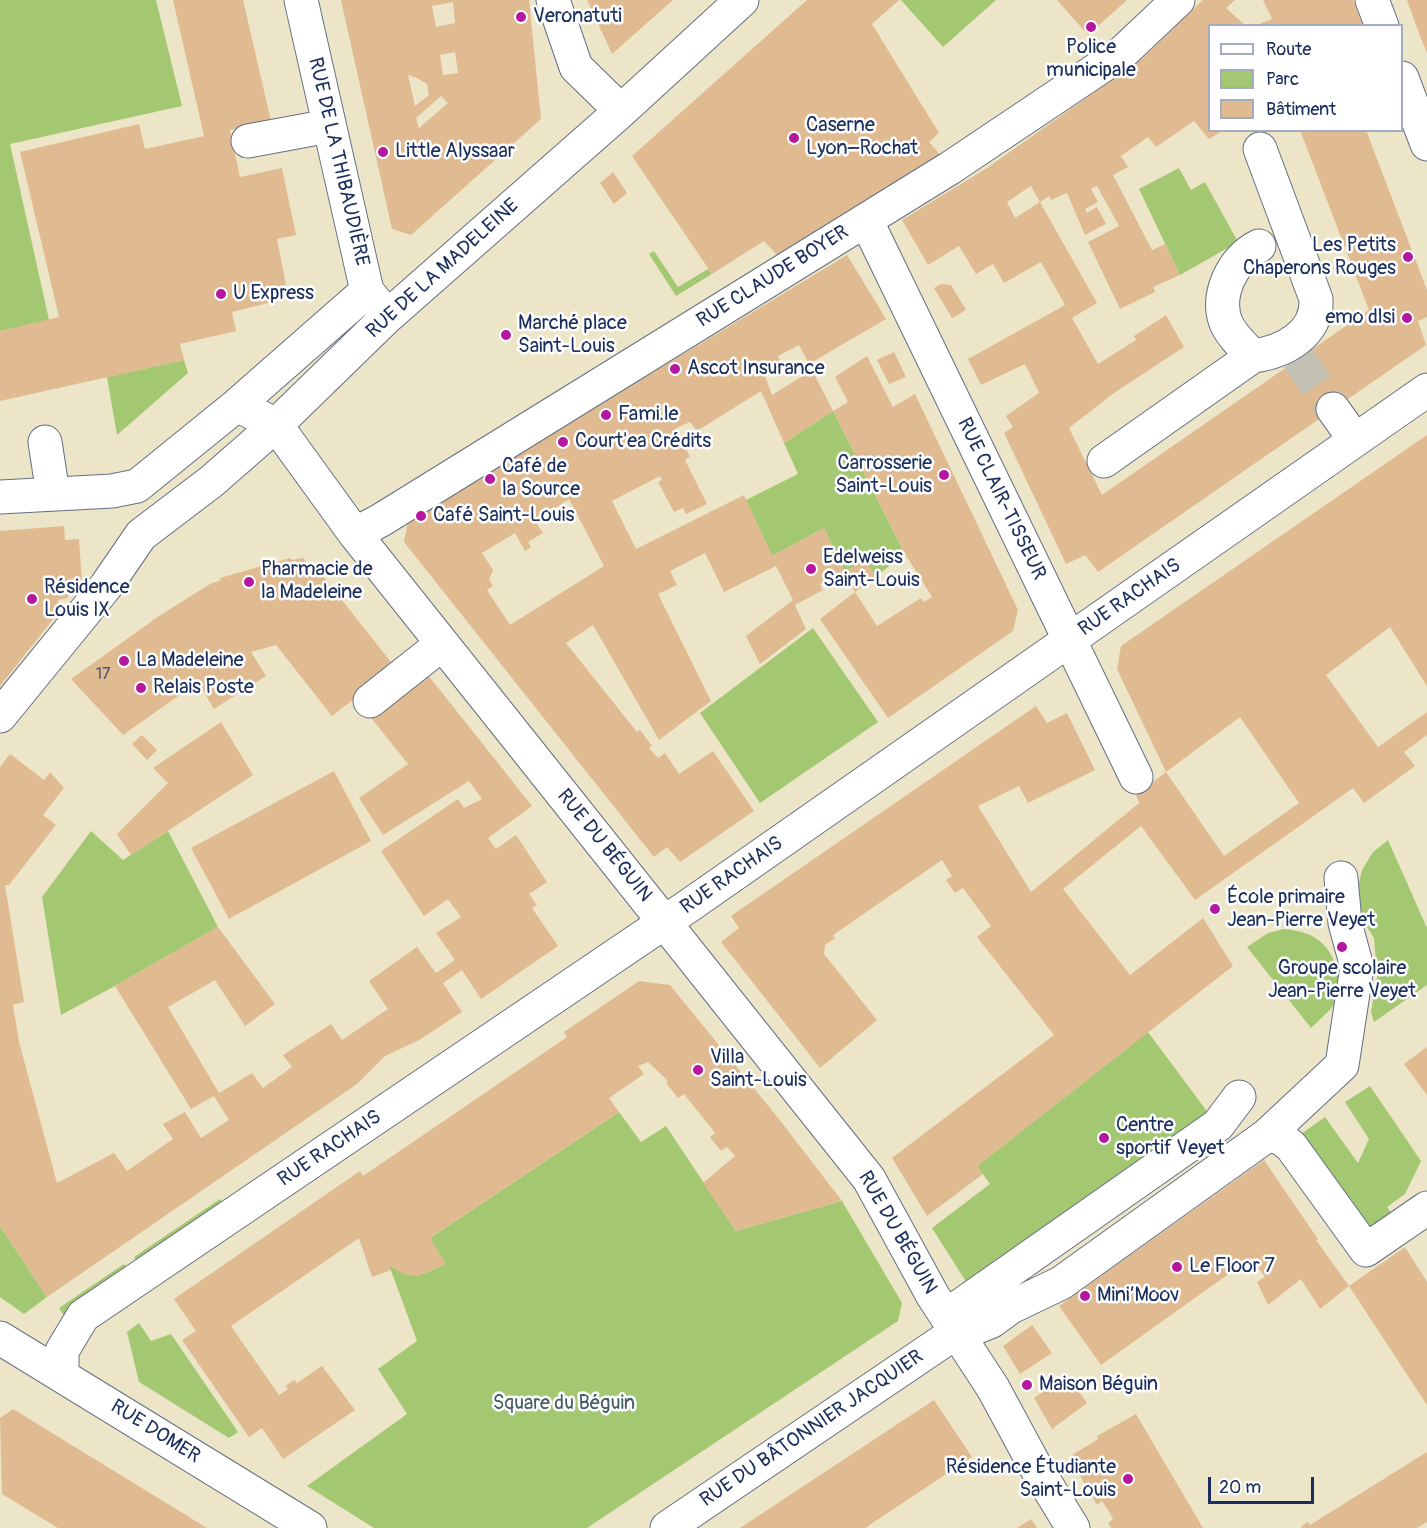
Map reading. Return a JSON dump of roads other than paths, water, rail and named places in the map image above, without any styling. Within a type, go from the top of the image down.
[{"type":"street","name":"RUE DE LA THIBAUDIÈRE","points":[[301,0],[367,291],[388,316]]},
{"type":"street","points":[[553,0],[576,67],[621,111]]},
{"type":"street","name":"RUE DE LA MADELEINE","points":[[0,716],[106,586],[141,535],[212,481],[276,425],[388,316],[621,111],[742,0]]},
{"type":"street","name":"RUE CLAUDE BOYER","points":[[355,534],[390,515],[950,168],[1123,52],[1178,0]]},
{"type":"street","points":[[1372,0],[1381,24]]},
{"type":"street","points":[[1403,83],[1427,144]]},
{"type":"street","points":[[248,141],[329,126]]},
{"type":"street","points":[[1104,461],[1253,356],[1294,351],[1300,337],[1315,317],[1316,299],[1260,149]]},
{"type":"street","name":"RUE CLAIR-TISSEUR","points":[[866,220],[1136,777]]},
{"type":"street","points":[[1253,356],[1240,343],[1225,321],[1223,309],[1224,292],[1238,262],[1248,252],[1259,246]]},
{"type":"street","name":"RUE DE LA MADELEINE","points":[[0,497],[112,491],[137,486],[237,405],[367,291]]},
{"type":"street","name":"RUE RACHAIS","points":[[62,1375],[62,1351],[82,1316],[665,922],[1427,390]]},
{"type":"street","name":"RUE DU BÉGUIN","points":[[237,405],[276,425],[355,534],[869,1179],[933,1296],[993,1389],[1034,1464],[1073,1528]]},
{"type":"street","points":[[1333,409],[1355,440]]},
{"type":"street","points":[[45,441],[53,494]]},
{"type":"street","points":[[112,491],[141,535]]},
{"type":"street","points":[[370,701],[442,644]]},
{"type":"street","points":[[953,1324],[993,1321],[1011,1307],[1061,1283],[1266,1136],[1342,1065],[1357,967],[1345,923],[1341,878]]},
{"type":"street","points":[[953,1324],[1218,1125],[1239,1097]]},
{"type":"street","points":[[1266,1136],[1279,1137],[1291,1146],[1366,1250],[1425,1215]]},
{"type":"street","name":"RUE DU BÂTONNIER JACQUIER","points":[[667,1528],[933,1347],[953,1324]]},
{"type":"street","name":"RUE DOMER","points":[[0,1338],[310,1528]]},
{"type":"tunnel","points":[[1298,358],[1333,409]]},
{"type":"place","name":"Veronatuti","points":[[521,17]]},
{"type":"place","name":"Police municipale","points":[[1091,27]]},
{"type":"place","name":"Caserne Lyon–Rochat","points":[[794,138]]},
{"type":"place","name":"Little Alyssaar","points":[[383,152]]},
{"type":"place","name":"Les Petits Chaperons Rouges","points":[[1408,257]]},
{"type":"place","name":"U Express","points":[[221,294]]},
{"type":"place","name":"emo dlsi","points":[[1407,318]]},
{"type":"place","name":"Marché place Saint-Louis","points":[[506,335]]},
{"type":"place","name":"Ascot Insurance","points":[[675,369]]},
{"type":"place","name":"Fami.le","points":[[606,415]]},
{"type":"place","name":"Court'ea Crédits","points":[[563,442]]},
{"type":"place","name":"Carrosserie Saint-Louis","points":[[944,475]]},
{"type":"place","name":"Café de la Source","points":[[490,479]]},
{"type":"place","name":"Café Saint-Louis","points":[[421,516]]},
{"type":"place","name":"Edelweiss Saint-Louis","points":[[811,569]]},
{"type":"place","name":"Pharmacie de la Madeleine","points":[[249,582]]},
{"type":"place","name":"Résidence Louis IX","points":[[32,599]]},
{"type":"place","name":"La Madeleine","points":[[124,661]]},
{"type":"place","name":"Relais Poste","points":[[141,688]]},
{"type":"place","name":"École primaire Jean-Pierre Veyet","points":[[1215,909]]},
{"type":"place","name":"Groupe scolaire Jean-Pierre Veyet","points":[[1342,947]]},
{"type":"place","name":"Villa Saint-Louis","points":[[698,1070]]},
{"type":"place","name":"Centre sportif Veyet","points":[[1104,1138]]},
{"type":"place","name":"Le Floor 7","points":[[1177,1267]]},
{"type":"place","name":"Mini’Moov","points":[[1085,1296]]},
{"type":"place","name":"Maison Béguin","points":[[1027,1385]]},
{"type":"place","name":"Résidence Étudiante Saint-Louis","points":[[1128,1479]]},
{"type":"park label","name":"Square du Béguin","points":[[564,1404]]}]
